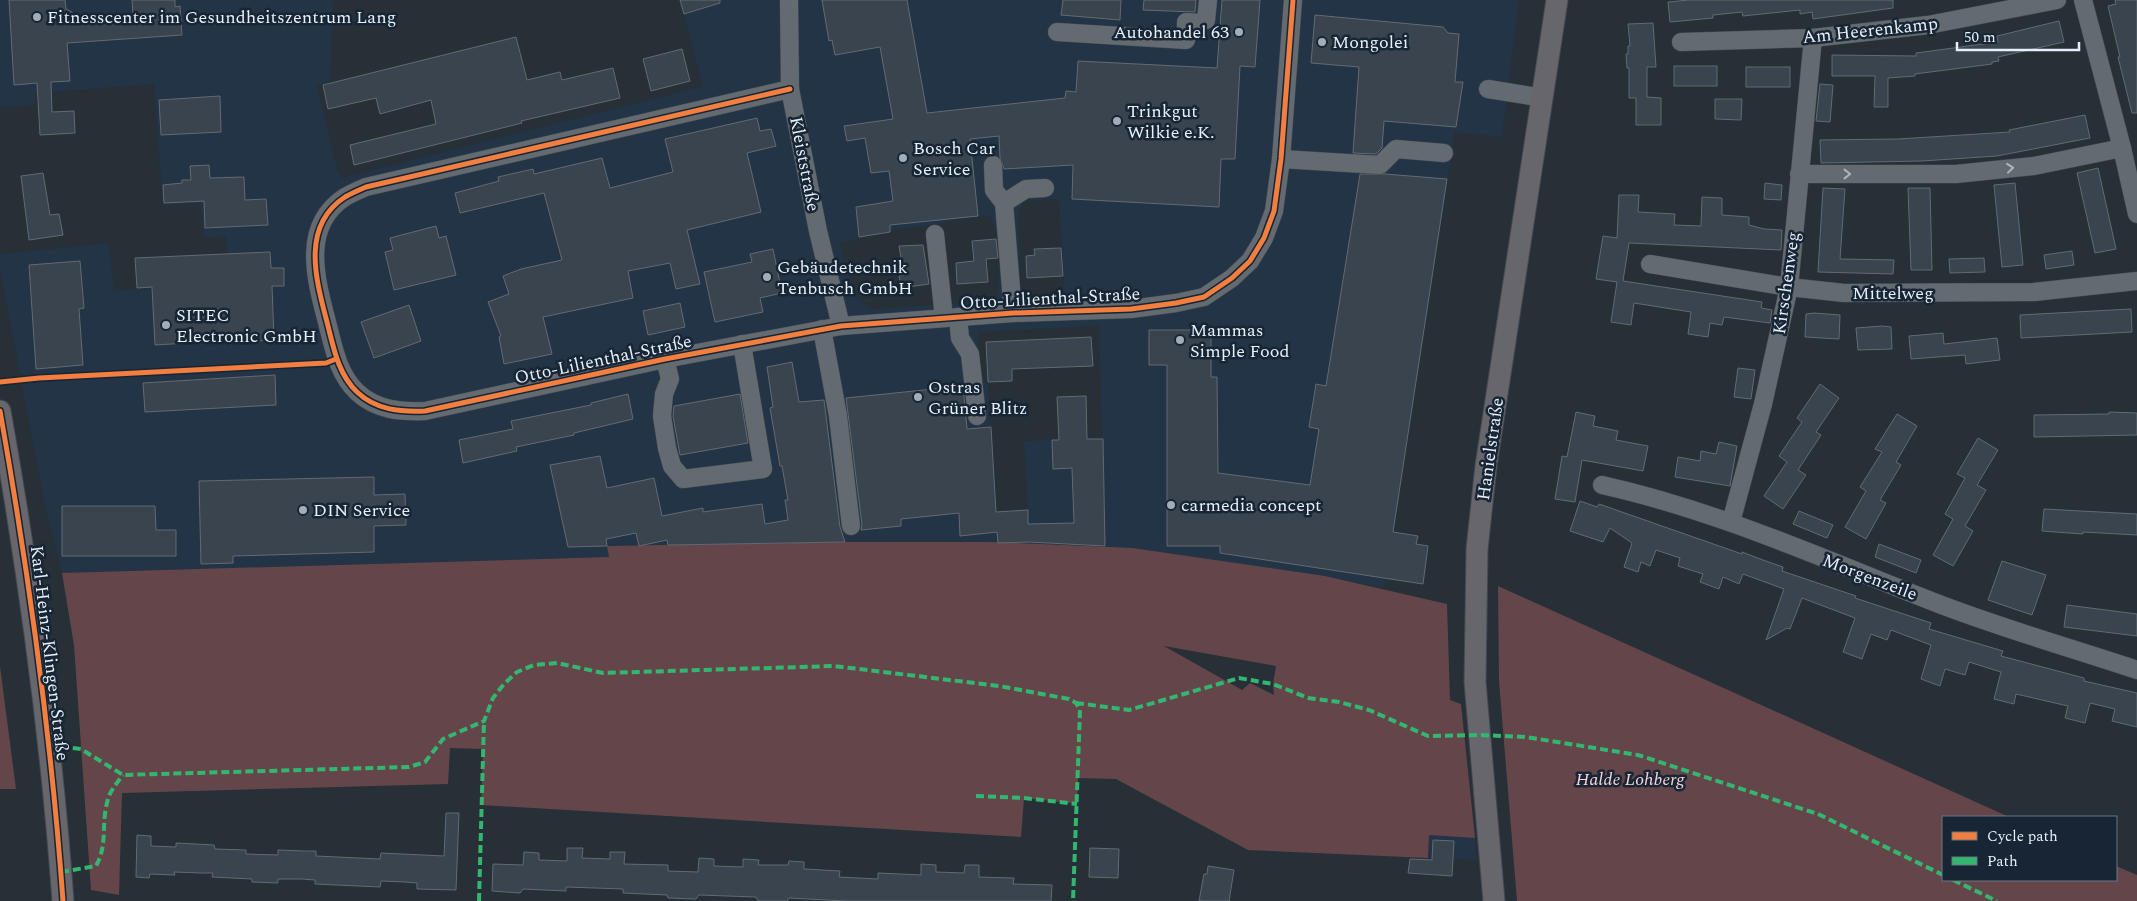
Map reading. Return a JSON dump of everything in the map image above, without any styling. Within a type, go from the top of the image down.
[{"type":"main road","name":"Hanielstraße","points":[[1494,901],[1475,682],[1477,549],[1486,466],[1557,0]]},
{"type":"main road","name":"Karl-Heinz-Klingen-Straße","points":[[0,411],[38,643],[63,901]]},
{"type":"street","name":"Kleiststraße","points":[[789,0],[790,89],[818,231],[841,326]]},
{"type":"street","points":[[1057,32],[1186,40],[1186,22],[1199,23],[1206,20],[1208,0]]},
{"type":"street","name":"Otto-Lilienthal-Straße","points":[[790,89],[366,187],[345,197],[328,213],[319,232],[313,253],[318,290],[336,359],[342,372],[357,392],[378,405],[399,412],[425,411],[665,359],[841,326],[1079,308],[1130,309],[1204,297],[1237,283],[1264,238],[1274,211],[1281,159],[1293,0]]},
{"type":"street","name":"Am Heerenkamp","points":[[1681,42],[1813,38],[1928,25],[2057,0]]},
{"type":"street","points":[[2083,0],[2122,148],[2137,214]]},
{"type":"street","name":"Kirschenweg","points":[[1731,522],[1763,404],[1789,287],[1813,38]]},
{"type":"street","points":[[1488,89],[1543,98]]},
{"type":"street","points":[[1799,174],[1956,174],[2034,166],[2122,148]]},
{"type":"street","points":[[1281,159],[1380,165],[1396,149],[1444,153]]},
{"type":"street","points":[[993,164],[994,190],[1004,203],[1013,313]]},
{"type":"street","points":[[1004,203],[1026,189],[1045,188]]},
{"type":"street","points":[[935,234],[951,317],[960,338],[970,354],[977,416]]},
{"type":"street","name":"Mittelweg","points":[[1650,264],[1789,287],[1844,293],[2034,292],[2137,281]]},
{"type":"street","points":[[822,329],[838,416],[852,526]]},
{"type":"street","points":[[665,359],[670,379],[664,394],[662,416],[672,466],[683,479],[763,469],[742,344]]},
{"type":"street","name":"Morgenzeile","points":[[1602,486],[1642,494],[1731,522],[1941,605],[2137,670]]},
{"type":"shaded area","points":[[0,0],[333,0],[330,82],[317,86],[337,169],[342,178],[703,86],[680,0],[1519,0],[1502,137],[1455,132],[1384,588],[1325,576],[845,542],[608,546],[609,557],[62,573],[46,510],[0,269],[0,254],[109,243],[114,291],[229,285],[226,236],[204,238],[200,203],[163,205],[154,84],[35,93],[35,105],[0,107]],"holes":[[[1059,199],[1065,296],[1021,298],[1018,215],[1024,201]],[[990,216],[999,239],[1000,258],[998,296],[993,301],[870,309],[854,294],[840,243],[895,230],[946,223],[946,219]],[[1099,326],[1102,438],[1024,441],[1028,509],[996,512],[988,385],[980,375],[978,332]]]},
{"type":"shaded area","points":[[1429,835],[1475,838],[1477,860],[1428,858]]},
{"type":"green space","points":[[845,542],[990,542],[1132,548],[1325,576],[1447,604],[1450,700],[1461,704],[1475,838],[1429,835],[1428,858],[1248,850],[1116,779],[1078,778],[1077,804],[1024,798],[1021,837],[481,805],[483,749],[450,748],[448,784],[122,793],[119,895],[91,890],[74,645],[62,573],[609,557],[607,546]],"holes":[[[1164,646],[1276,666],[1273,684],[1274,695],[1250,683],[1242,690]]]},
{"type":"green space","name":"Halde Lohberg","points":[[1498,586],[2007,816],[1942,816],[1942,881],[2117,881],[2117,866],[2137,875],[2137,901],[1517,901],[1499,681]]},
{"type":"green space","points":[[0,666],[16,789],[0,789]]},
{"type":"building","points":[[9,0],[65,0],[66,9],[72,12],[74,19],[133,15],[132,0],[175,0],[175,7],[180,6],[182,35],[67,43],[70,81],[51,82],[52,112],[74,111],[75,133],[40,135],[37,83],[14,85]]},
{"type":"building","points":[[680,0],[720,0],[720,3],[684,14]]},
{"type":"building","points":[[822,0],[907,0],[927,113],[1065,98],[1066,91],[1076,92],[1078,61],[1217,68],[1222,0],[1260,0],[1255,67],[1240,66],[1235,159],[1221,159],[1219,207],[1072,199],[1073,165],[1004,169],[1000,158],[999,136],[970,139],[978,216],[890,225],[890,232],[859,237],[856,207],[893,201],[889,171],[871,173],[865,138],[847,141],[844,126],[893,119],[880,47],[835,55],[832,40],[829,41]]},
{"type":"building","points":[[1063,0],[1121,0],[1120,20],[1061,15]]},
{"type":"building","points":[[1144,0],[1196,0],[1195,12],[1143,10]]},
{"type":"building","points":[[1689,0],[1893,0],[1893,8],[1813,19],[1812,12],[1800,14],[1800,10],[1743,16],[1742,12],[1713,15],[1713,18],[1670,22],[1668,2]]},
{"type":"building","points":[[2115,0],[2137,0],[2137,113],[2132,113],[2108,6],[2116,4]]},
{"type":"building","points":[[1315,15],[1443,27],[1448,33],[1459,34],[1455,82],[1463,82],[1456,127],[1384,121],[1382,148],[1376,154],[1353,153],[1359,67],[1311,63]]},
{"type":"building","points":[[2059,21],[2064,42],[1998,57],[1999,61],[1992,62],[1992,64],[1915,74],[1915,76],[1888,78],[1888,107],[1874,107],[1875,76],[1832,76],[1832,55],[1916,56],[1916,53],[1998,42],[1997,36]]},
{"type":"building","points":[[1653,23],[1656,67],[1647,67],[1647,97],[1661,98],[1661,125],[1636,125],[1636,98],[1629,98],[1629,68],[1627,68],[1626,54],[1628,54],[1628,46],[1630,46],[1628,24]]},
{"type":"building","points":[[516,37],[527,80],[560,72],[562,80],[613,68],[620,98],[521,121],[522,123],[354,165],[350,145],[436,124],[431,100],[380,114],[376,98],[328,109],[323,85]]},
{"type":"building","points":[[682,49],[690,81],[651,91],[643,59]]},
{"type":"building","points":[[1674,66],[1717,66],[1717,86],[1674,86]]},
{"type":"building","points":[[1746,67],[1790,67],[1790,87],[1746,87]]},
{"type":"building","points":[[1820,84],[1833,85],[1830,122],[1816,121]]},
{"type":"building","points":[[220,96],[221,132],[161,135],[159,100]]},
{"type":"building","points":[[1715,99],[1742,99],[1741,120],[1715,119]]},
{"type":"building","points":[[2085,115],[2090,138],[1997,156],[1922,161],[1821,163],[1820,140],[1898,139],[2010,132],[2009,130]]},
{"type":"building","points":[[757,118],[760,131],[771,129],[776,146],[747,153],[761,212],[687,230],[700,284],[676,289],[670,263],[628,271],[633,298],[543,317],[552,354],[504,364],[499,337],[501,336],[488,302],[509,294],[503,276],[521,269],[562,260],[544,193],[460,213],[455,193],[499,181],[498,177],[533,169],[534,174],[602,158],[610,188],[673,172],[665,139]]},
{"type":"building","points":[[209,165],[210,178],[244,177],[245,200],[266,199],[268,225],[205,228],[204,201],[164,203],[163,185],[182,183],[182,180],[191,180],[190,166]]},
{"type":"building","points":[[2098,168],[2116,249],[2095,253],[2077,173]]},
{"type":"building","points":[[43,173],[50,215],[59,214],[63,235],[29,240],[21,176]]},
{"type":"building","points":[[1360,174],[1447,179],[1393,532],[1418,536],[1416,544],[1428,546],[1423,584],[1220,553],[1220,546],[1167,546],[1167,365],[1149,365],[1149,330],[1211,330],[1211,377],[1217,377],[1218,473],[1310,485],[1319,429],[1309,427],[1316,384],[1326,386]]},
{"type":"building","points":[[1765,183],[1782,185],[1781,200],[1764,199]]},
{"type":"building","points":[[2015,183],[2023,265],[2002,267],[1994,185]]},
{"type":"building","points":[[1823,188],[1845,189],[1840,259],[1894,260],[1893,274],[1818,272]]},
{"type":"building","points":[[1908,188],[1930,188],[1932,270],[1911,270]]},
{"type":"building","points":[[1619,195],[1639,195],[1638,212],[1675,214],[1674,225],[1701,226],[1702,197],[1722,198],[1722,215],[1749,217],[1749,225],[1764,229],[1782,230],[1781,250],[1629,243],[1623,281],[1762,302],[1761,308],[1772,310],[1770,323],[1724,317],[1722,325],[1710,323],[1708,337],[1688,334],[1691,312],[1634,303],[1631,325],[1611,322],[1617,282],[1596,279],[1603,236],[1617,238]]},
{"type":"building","points":[[436,226],[439,238],[446,236],[456,275],[394,290],[385,252],[393,250],[390,238]]},
{"type":"building","points":[[996,239],[998,258],[986,259],[988,282],[957,284],[956,263],[974,261],[972,241]]},
{"type":"building","points":[[923,245],[929,284],[901,288],[899,276],[904,275],[899,246]]},
{"type":"building","points":[[1061,248],[1063,276],[1027,278],[1026,256],[1035,255],[1034,249]]},
{"type":"building","points":[[773,249],[782,293],[760,298],[763,312],[715,322],[704,272],[752,262],[750,254]]},
{"type":"building","points":[[2072,251],[2074,265],[2046,269],[2044,255]]},
{"type":"building","points":[[270,252],[271,268],[284,268],[284,286],[272,286],[274,340],[237,342],[237,340],[155,345],[152,287],[137,288],[135,258]]},
{"type":"building","points":[[1984,258],[1985,272],[1950,273],[1949,259]]},
{"type":"building","points":[[80,261],[84,308],[79,309],[83,365],[36,369],[29,265]]},
{"type":"building","points":[[680,303],[685,327],[648,335],[643,311]]},
{"type":"building","points":[[409,305],[421,341],[374,358],[361,322]]},
{"type":"building","points":[[2131,309],[2132,332],[2021,338],[2020,315]]},
{"type":"building","points":[[1806,314],[1840,315],[1839,339],[1805,337]]},
{"type":"building","points":[[1891,327],[1892,349],[1858,350],[1856,328]]},
{"type":"building","points":[[1943,333],[1944,344],[1997,338],[2000,360],[1966,364],[1965,355],[1911,359],[1909,336]]},
{"type":"building","points":[[1091,337],[1093,366],[1012,369],[1012,381],[988,382],[986,342]]},
{"type":"building","points":[[792,362],[799,402],[824,400],[840,527],[845,542],[668,545],[667,540],[639,546],[636,533],[606,539],[607,546],[568,547],[550,465],[600,456],[607,488],[654,478],[662,516],[703,508],[703,512],[762,504],[765,524],[788,520],[785,500],[788,500],[770,408],[773,407],[767,367]]},
{"type":"building","points":[[1738,368],[1755,370],[1751,399],[1734,397]]},
{"type":"building","points":[[275,375],[276,405],[145,412],[143,383]]},
{"type":"building","points":[[1820,384],[1839,398],[1816,432],[1821,435],[1798,470],[1806,475],[1783,509],[1764,496],[1787,462],[1779,456],[1802,422],[1797,418]]},
{"type":"building","points":[[963,386],[967,429],[991,427],[996,512],[1028,510],[1028,524],[1074,523],[1072,468],[1053,469],[1052,440],[1059,440],[1057,397],[1086,396],[1087,439],[1103,439],[1105,546],[1029,542],[998,543],[997,532],[960,536],[959,513],[901,519],[901,526],[861,530],[862,525],[846,398]]},
{"type":"building","points":[[628,394],[633,419],[574,433],[574,435],[516,447],[517,451],[463,463],[459,440],[513,429],[511,421],[591,405],[591,403]]},
{"type":"building","points":[[740,394],[748,443],[680,455],[673,416],[674,406]]},
{"type":"building","points":[[1576,412],[1595,416],[1593,426],[1618,431],[1616,440],[1648,446],[1643,471],[1582,460],[1575,502],[1555,499],[1562,456],[1567,457]]},
{"type":"building","points":[[2109,412],[2137,413],[2137,435],[2034,437],[2034,415],[2109,414]]},
{"type":"building","points":[[1897,414],[1917,426],[1896,462],[1901,465],[1880,500],[1886,503],[1866,539],[1845,527],[1866,491],[1860,487],[1882,452],[1875,449]]},
{"type":"building","points":[[1978,438],[1998,450],[1977,485],[1986,490],[1965,526],[1973,531],[1953,566],[1933,555],[1953,519],[1945,514],[1965,478],[1957,474]]},
{"type":"building","points":[[1719,442],[1737,446],[1730,486],[1675,477],[1678,457],[1700,461],[1701,451],[1716,454]]},
{"type":"building","name":"DIN Service","points":[[374,477],[374,495],[405,494],[406,525],[374,526],[374,552],[233,556],[233,563],[201,564],[199,481]]},
{"type":"building","points":[[1580,501],[1597,507],[1599,504],[1783,567],[1782,571],[1931,623],[1929,629],[2003,651],[2001,656],[2084,678],[2084,681],[2137,693],[2137,727],[2112,721],[2115,709],[2090,703],[2085,723],[2065,718],[2068,706],[2016,694],[2014,704],[1994,699],[2001,672],[1969,662],[1965,675],[1945,669],[1940,686],[1921,679],[1931,645],[1891,630],[1887,640],[1871,634],[1862,659],[1843,652],[1855,618],[1802,598],[1790,629],[1787,628],[1766,640],[1784,589],[1743,574],[1739,584],[1723,577],[1719,589],[1700,582],[1703,574],[1678,566],[1680,558],[1656,550],[1650,566],[1641,562],[1638,572],[1624,567],[1632,543],[1610,528],[1603,542],[1570,531]]},
{"type":"building","points":[[62,506],[155,506],[156,530],[176,530],[176,556],[62,556]]},
{"type":"building","points":[[2044,509],[2137,514],[2137,535],[2042,531]]},
{"type":"building","points":[[1799,511],[1833,525],[1827,538],[1793,524]]},
{"type":"building","points":[[1879,544],[1921,560],[1916,573],[1875,557]]},
{"type":"building","points":[[2002,561],[2046,575],[2032,615],[1988,600]]},
{"type":"building","points":[[2067,605],[2137,614],[2137,636],[2064,627]]},
{"type":"building","points":[[446,813],[459,813],[456,890],[417,889],[417,883],[381,881],[380,887],[315,884],[315,880],[302,879],[278,879],[278,883],[252,882],[252,879],[212,877],[213,873],[174,872],[175,875],[150,874],[149,878],[136,877],[137,835],[151,836],[151,846],[176,847],[176,843],[214,845],[215,849],[246,850],[246,854],[278,855],[278,850],[316,851],[316,856],[380,859],[381,853],[444,856]]},
{"type":"building","points":[[1433,840],[1454,841],[1452,876],[1408,873],[1410,859],[1432,860]]},
{"type":"building","points":[[567,848],[583,848],[582,858],[610,859],[610,852],[625,852],[624,864],[668,865],[668,871],[698,872],[699,858],[714,859],[714,866],[743,867],[743,859],[759,860],[758,865],[788,865],[789,861],[804,862],[804,869],[840,871],[839,877],[878,879],[878,873],[921,875],[921,864],[936,865],[936,872],[964,873],[965,865],[979,865],[979,877],[1014,878],[1013,884],[1052,885],[1051,901],[847,901],[789,898],[787,901],[758,901],[756,897],[699,895],[696,899],[668,898],[667,895],[623,893],[623,889],[566,887],[566,891],[523,889],[520,893],[492,891],[493,864],[523,865],[524,852],[539,853],[539,860],[567,861]]},
{"type":"building","points":[[1090,848],[1119,849],[1118,878],[1089,877]]},
{"type":"building","points":[[1208,866],[1234,870],[1229,901],[1199,901],[1204,874],[1207,874]]},
{"type":"marked path","points":[[49,745],[81,749],[123,775],[409,767],[425,762],[443,739],[484,721],[493,698],[517,672],[534,665],[557,663],[603,673],[834,666],[999,686],[1069,699],[1076,703],[1080,710],[1073,901]]},
{"type":"marked path","points":[[1076,703],[1129,710],[1239,678],[1273,684],[1308,698],[1339,702],[1369,710],[1428,736],[1480,735],[1526,737],[1638,755],[1818,814],[1942,875]]},
{"type":"marked path","points":[[479,901],[484,721]]},
{"type":"marked path","points":[[61,872],[96,866],[102,850],[105,811],[108,799],[113,788],[123,775]]},
{"type":"marked path","points":[[976,796],[1024,798],[1077,804]]},
{"type":"marked path","points":[[1955,881],[1997,901]]},
{"type":"cycle path","points":[[790,89],[366,187],[345,197],[331,209],[321,224],[315,257],[316,274],[335,353],[346,378],[357,392],[372,403],[389,409],[425,411],[665,359],[841,326],[1013,313],[1131,309],[1204,297],[1232,278],[1250,261],[1264,238],[1274,211],[1281,159],[1293,0]]},
{"type":"cycle path","points":[[0,382],[39,378],[326,363],[336,359]]},
{"type":"cycle path","points":[[0,411],[38,655],[52,777],[63,901]]},
{"type":"place","name":"Fitnesscenter im Gesundheitszentrum Lang","points":[[37,17]]},
{"type":"place","name":"Autohandel 63","points":[[1239,32]]},
{"type":"place","name":"Mongolei","points":[[1322,42]]},
{"type":"place","name":"Trinkgut Wilkie e.K.","points":[[1117,121]]},
{"type":"place","name":"Bosch Car Service","points":[[903,158]]},
{"type":"place","name":"Gebäudetechnik Tenbusch GmbH","points":[[767,277]]},
{"type":"place","name":"SITEC Electronic GmbH","points":[[166,325]]},
{"type":"place","name":"Mammas Simple Food","points":[[1180,340]]},
{"type":"place","name":"Ostras Grüner Blitz","points":[[918,397]]},
{"type":"place","name":"carmedia concept","points":[[1171,505]]},
{"type":"place","name":"DIN Service","points":[[303,510]]}]
